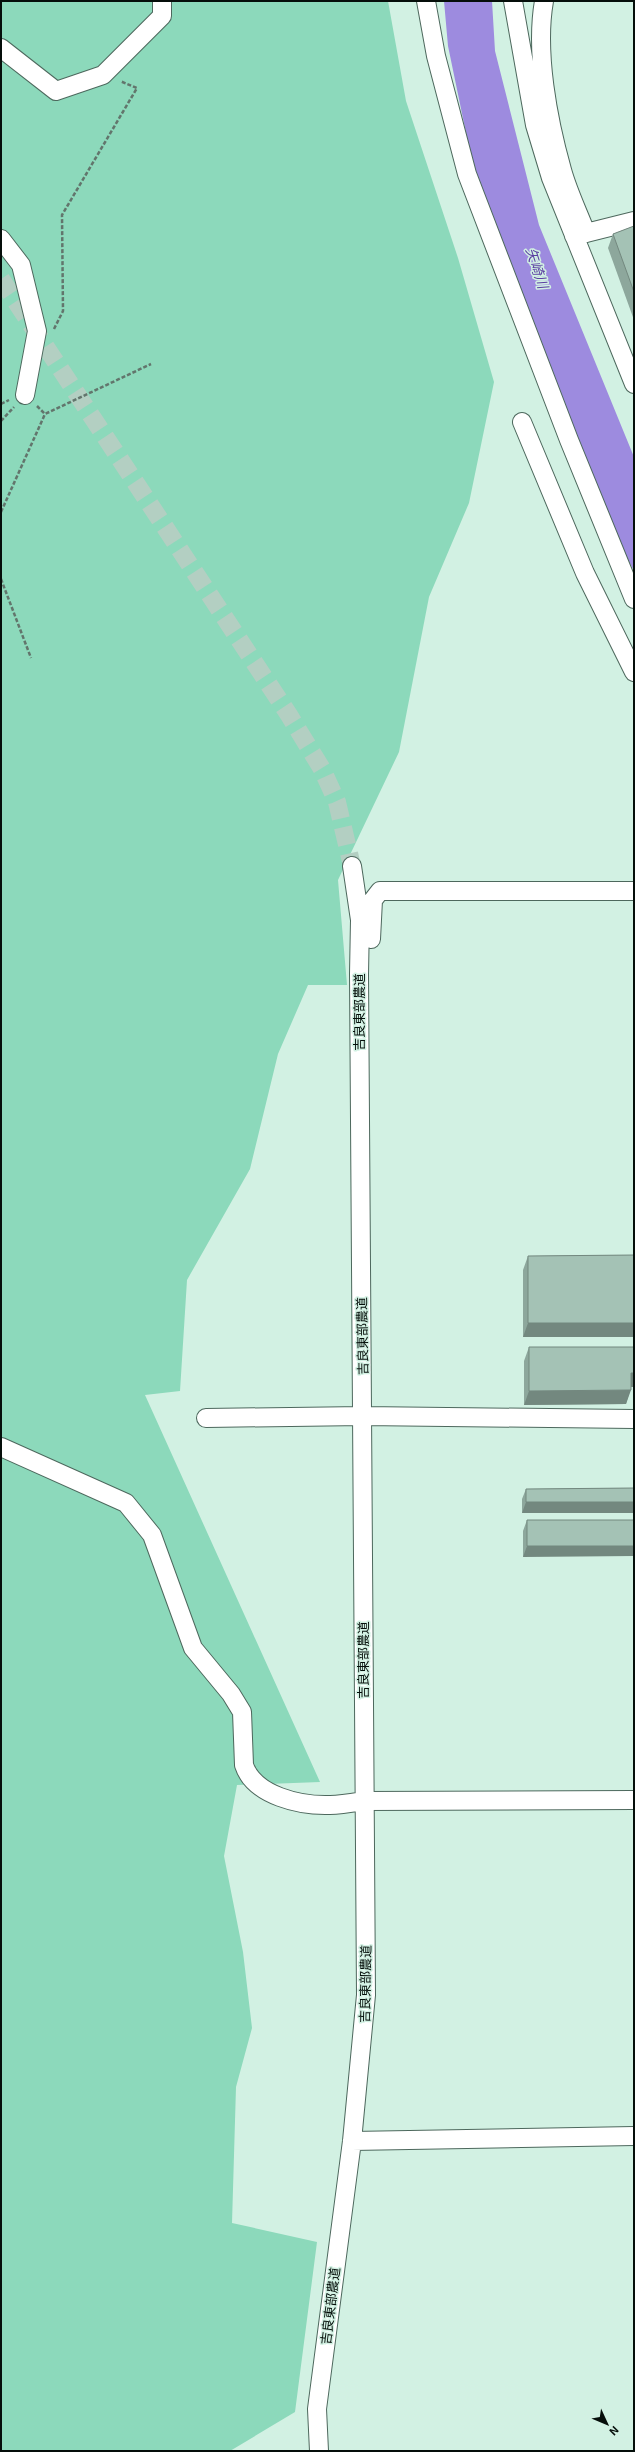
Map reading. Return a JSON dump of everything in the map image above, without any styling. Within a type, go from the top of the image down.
[{"type":"street","points":[[1,48],[56,91],[103,75],[162,16],[162,1]]},
{"type":"street","points":[[426,1],[436,56],[467,174],[568,440],[634,599]]},
{"type":"street","points":[[513,1],[535,125],[551,178],[580,235]]},
{"type":"street","points":[[544,1],[539,27],[548,99],[562,171],[580,235],[634,384]]},
{"type":"street","points":[[580,235],[634,221]]},
{"type":"street","points":[[1,239],[21,265],[37,331],[25,394]]},
{"type":"street","points":[[522,422],[585,573],[634,672]]},
{"type":"street","name":"吉良東部農道","points":[[319,2451],[317,2409],[352,2141],[366,1995],[359,974],[360,920],[352,866]]},
{"type":"street","points":[[359,974],[370,961],[373,900],[380,891],[634,891]]},
{"type":"street","points":[[206,1418],[363,1416],[634,1419]]},
{"type":"street","points":[[1,1447],[126,1503],[152,1535],[193,1648],[231,1694],[242,1712],[244,1766],[246,1773],[260,1786],[278,1796],[310,1803],[329,1805],[364,1801],[634,1800]]},
{"type":"street","points":[[352,2141],[634,2136]]},
{"type":"path","points":[[53,332],[62,310],[62,215],[137,88],[103,75]]},
{"type":"path","points":[[1,512],[45,414],[151,364]]},
{"type":"path","points":[[25,394],[45,414]]},
{"type":"path","points":[[1,579],[31,658]]},
{"type":"green space","points":[[1,1],[388,1],[406,101],[458,258],[494,382],[469,503],[429,597],[399,752],[338,880],[347,985],[308,985],[278,1054],[250,1169],[187,1280],[180,1391],[145,1395],[320,1782],[237,1785],[224,1856],[243,1952],[252,2028],[236,2087],[232,2223],[317,2242],[295,2412],[230,2451],[1,2451]]},
{"type":"water","name":"矢崎川","points":[[444,1],[492,1],[495,51],[539,225],[634,457],[634,571],[598,501],[510,274],[471,157],[448,46]]},
{"type":"building","points":[[634,226],[634,292],[613,234]]},
{"type":"building","points":[[634,1255],[634,1323],[528,1323],[528,1256]]},
{"type":"building","points":[[529,1347],[634,1347],[634,1373],[631,1373],[631,1390],[529,1391]]},
{"type":"building","points":[[634,1488],[634,1502],[526,1502],[526,1489]]},
{"type":"building","points":[[527,1520],[634,1520],[634,1546],[527,1546]]},
{"type":"tunnel","points":[[1,279],[289,715],[322,769],[337,802],[352,866]]}]
